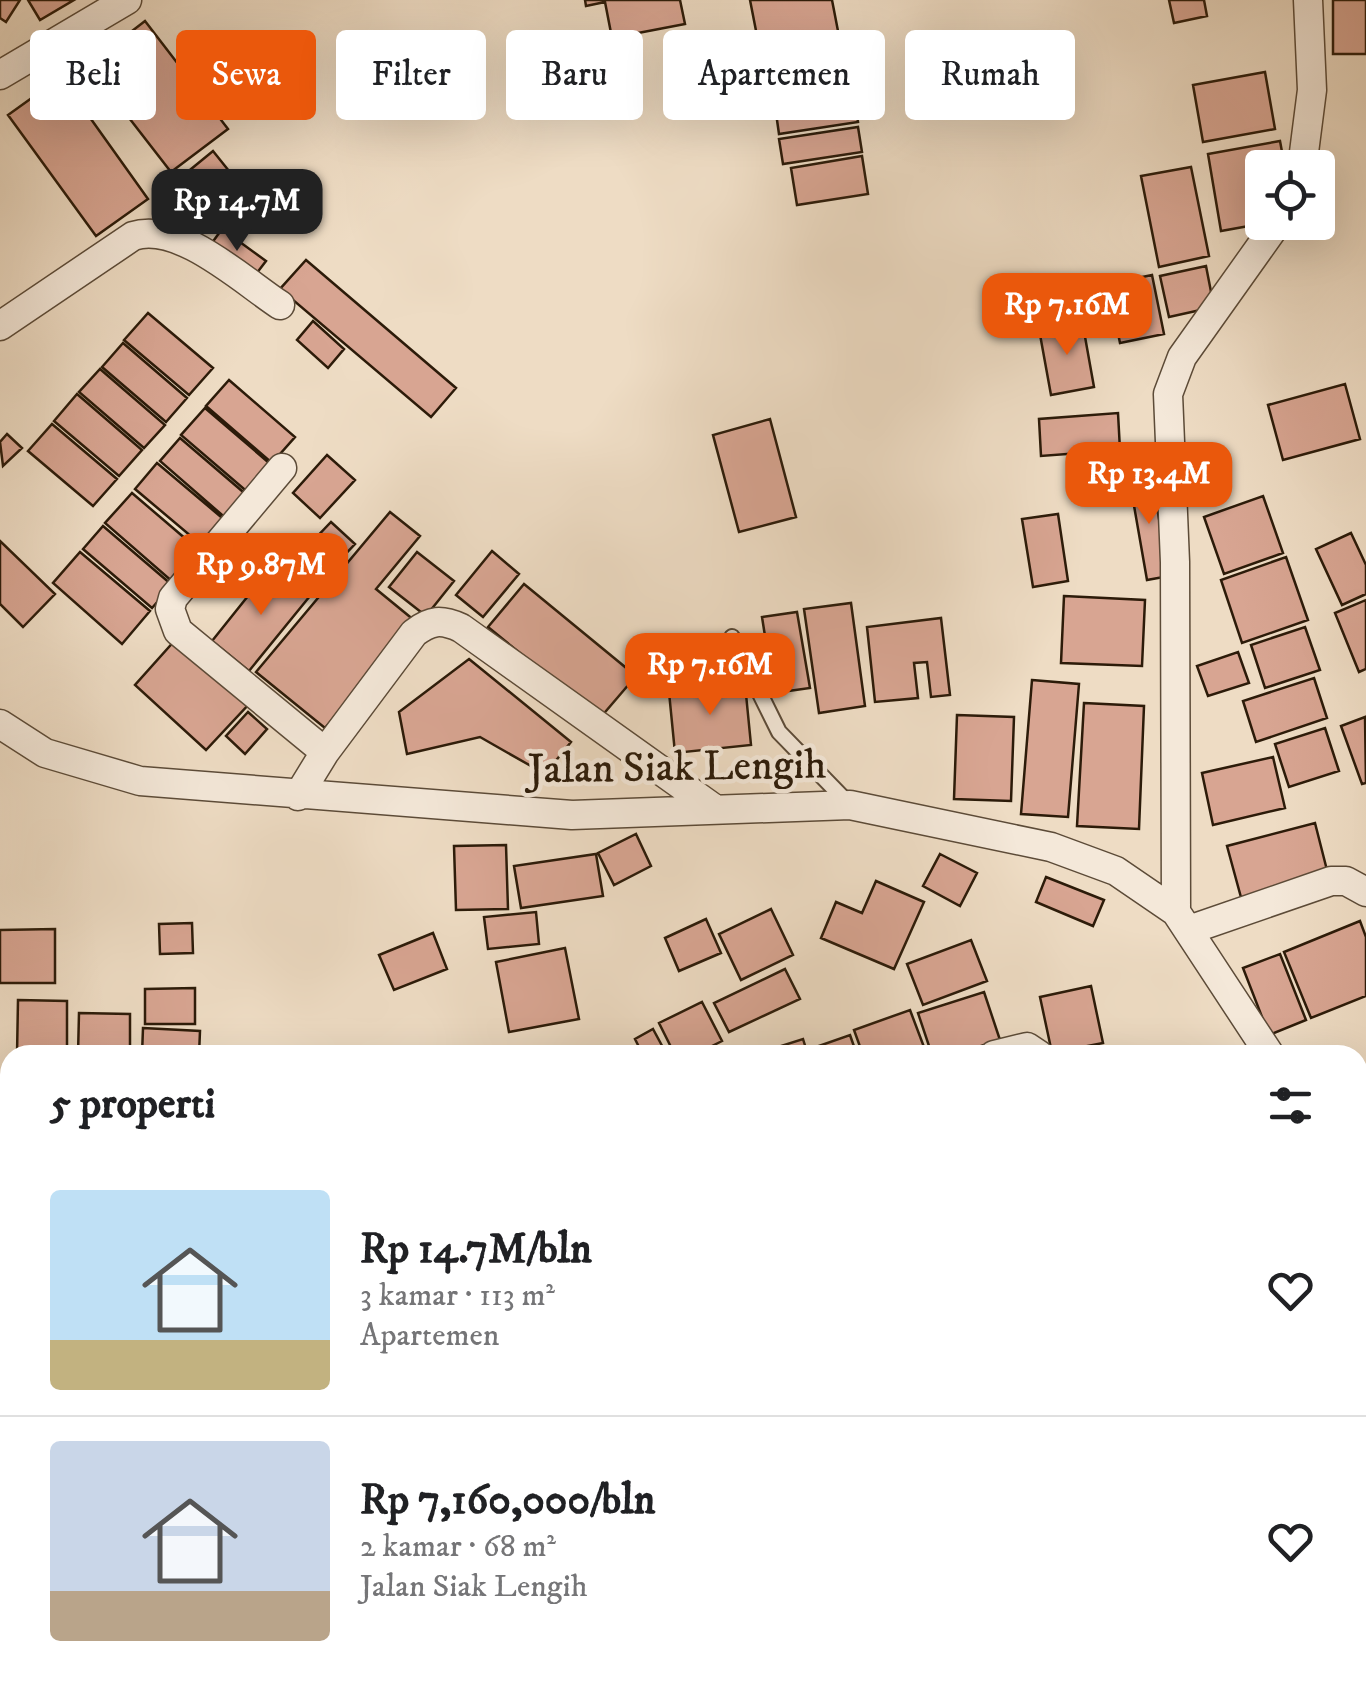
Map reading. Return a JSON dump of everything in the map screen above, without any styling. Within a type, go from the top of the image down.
[{"type":"street","points":[[0,76],[127,0]]},
{"type":"street","points":[[1304,150],[1312,90],[1308,0]]},
{"type":"street","points":[[0,326],[133,236],[147,231],[176,236],[280,305]]},
{"type":"street","points":[[1265,240],[1182,357],[1168,394],[1176,562],[1183,921],[1332,882],[1346,881],[1366,892]]},
{"type":"street","points":[[282,468],[173,598],[170,609],[178,631],[325,752]]},
{"type":"street","points":[[298,796],[325,752],[414,633],[427,622],[444,620],[712,807]]},
{"type":"street","name":"Jalan Siak Lengih","points":[[7,736],[63,760],[140,780],[298,796],[572,815],[850,805],[1051,847],[1116,870],[1183,921],[1259,1045]]},
{"type":"lane","points":[[732,638],[779,732],[850,805]]},
{"type":"building","points":[[0,0],[20,0],[6,22],[0,18]]},
{"type":"building","points":[[28,0],[74,0],[40,20]]},
{"type":"building","points":[[585,0],[680,0],[685,24],[643,32],[610,30],[605,2],[586,6]]},
{"type":"building","points":[[750,0],[832,0],[838,30],[756,30]]},
{"type":"building","points":[[1169,0],[1204,0],[1207,16],[1174,23]]},
{"type":"building","points":[[1333,0],[1366,0],[1366,54],[1333,54]]},
{"type":"building","points":[[145,21],[152,30],[133,30]]},
{"type":"building","points":[[156,35],[176,61],[176,120],[221,120],[228,129],[171,172],[131,120],[156,120]]},
{"type":"building","points":[[1265,72],[1275,129],[1203,142],[1193,85]]},
{"type":"building","points":[[30,99],[30,120],[92,120],[148,199],[96,236],[8,115]]},
{"type":"building","points":[[777,120],[858,120],[858,122],[779,134]]},
{"type":"building","points":[[858,127],[862,152],[783,164],[779,139]]},
{"type":"building","points":[[1280,141],[1282,150],[1245,150],[1245,227],[1221,231],[1208,154]]},
{"type":"building","points":[[213,151],[249,196],[220,219],[185,174]]},
{"type":"building","points":[[862,156],[868,194],[797,205],[791,168]]},
{"type":"building","points":[[1191,167],[1209,256],[1159,267],[1141,176]]},
{"type":"building","points":[[222,229],[266,261],[253,278],[209,247]]},
{"type":"building","points":[[306,260],[456,388],[431,417],[280,289]]},
{"type":"building","points":[[1206,266],[1214,307],[1169,317],[1160,276]]},
{"type":"building","points":[[1152,275],[1164,334],[1120,343],[1108,284]]},
{"type":"building","points":[[148,313],[213,368],[189,395],[124,340]]},
{"type":"building","points":[[1082,320],[1094,387],[1051,395],[1039,329]]},
{"type":"building","points":[[313,321],[344,349],[328,368],[297,340]]},
{"type":"building","points":[[123,343],[187,398],[166,422],[102,367]]},
{"type":"building","points":[[100,369],[165,425],[144,448],[79,392]]},
{"type":"building","points":[[229,380],[295,437],[272,463],[206,406]]},
{"type":"building","points":[[1345,384],[1360,439],[1283,460],[1268,405]]},
{"type":"building","points":[[77,394],[142,450],[119,476],[54,421]]},
{"type":"building","points":[[205,408],[275,468],[251,495],[181,435]]},
{"type":"building","points":[[1118,413],[1120,450],[1041,456],[1039,419]]},
{"type":"building","points":[[770,419],[796,517],[739,532],[713,435]]},
{"type":"building","points":[[52,424],[117,479],[93,506],[28,451]]},
{"type":"building","points":[[7,434],[22,448],[3,466],[0,442]]},
{"type":"building","points":[[180,438],[249,497],[229,521],[160,461]]},
{"type":"building","points":[[327,455],[355,480],[320,518],[293,493]]},
{"type":"building","points":[[157,463],[227,522],[205,548],[135,489]]},
{"type":"building","points":[[1151,473],[1169,576],[1147,580],[1129,477]]},
{"type":"building","points":[[132,493],[201,552],[174,583],[105,523]]},
{"type":"building","points":[[1263,496],[1283,553],[1224,574],[1204,517]]},
{"type":"building","points":[[390,512],[420,536],[376,589],[415,621],[325,728],[256,672]]},
{"type":"building","points":[[1058,514],[1068,581],[1033,587],[1022,519]]},
{"type":"building","points":[[331,522],[355,544],[314,587],[290,565]]},
{"type":"building","points":[[103,526],[172,585],[152,608],[83,549]]},
{"type":"building","points":[[1351,533],[1366,565],[1366,594],[1342,605],[1316,549]]},
{"type":"building","points":[[0,541],[55,594],[23,627],[0,604]]},
{"type":"building","points":[[492,551],[519,574],[483,617],[456,595]]},
{"type":"building","points":[[80,552],[150,611],[122,644],[53,583]]},
{"type":"building","points":[[417,552],[454,581],[426,616],[389,587]]},
{"type":"building","points":[[1286,557],[1308,620],[1242,643],[1221,580]]},
{"type":"building","points":[[272,566],[310,596],[249,671],[212,641]]},
{"type":"building","points":[[524,584],[636,676],[600,718],[488,627]]},
{"type":"building","points":[[1064,596],[1145,600],[1142,666],[1061,663]]},
{"type":"building","points":[[1366,600],[1366,669],[1359,672],[1335,613]]},
{"type":"building","points":[[851,603],[865,706],[819,713],[804,609]]},
{"type":"building","points":[[797,612],[810,688],[774,693],[762,617]]},
{"type":"building","points":[[941,618],[950,695],[931,697],[927,662],[914,663],[918,698],[875,702],[867,627]]},
{"type":"building","points":[[1305,627],[1320,670],[1265,688],[1251,645]]},
{"type":"building","points":[[177,638],[249,704],[206,750],[135,685]]},
{"type":"building","points":[[1238,652],[1249,683],[1208,696],[1197,666]]},
{"type":"building","points":[[469,659],[571,742],[545,774],[480,737],[407,754],[399,712]]},
{"type":"building","points":[[1314,678],[1327,718],[1256,742],[1243,701]]},
{"type":"building","points":[[1032,680],[1079,684],[1068,817],[1021,814]]},
{"type":"building","points":[[745,684],[751,745],[675,753],[669,692]]},
{"type":"building","points":[[1084,703],[1144,706],[1139,829],[1077,826]]},
{"type":"building","points":[[248,712],[267,729],[245,754],[226,736]]},
{"type":"building","points":[[957,715],[1014,717],[1011,801],[954,799]]},
{"type":"building","points":[[1365,717],[1366,783],[1362,784],[1341,726]]},
{"type":"building","points":[[1325,728],[1339,771],[1289,787],[1275,744]]},
{"type":"building","points":[[1273,757],[1285,808],[1213,825],[1202,773]]},
{"type":"building","points":[[1315,823],[1329,878],[1242,901],[1227,846]]},
{"type":"building","points":[[636,834],[651,866],[614,885],[598,853]]},
{"type":"building","points":[[506,845],[508,909],[456,910],[454,846]]},
{"type":"building","points":[[596,854],[603,896],[521,908],[514,866]]},
{"type":"building","points":[[940,854],[977,873],[960,906],[923,886]]},
{"type":"building","points":[[1046,877],[1104,900],[1093,926],[1036,902]]},
{"type":"building","points":[[876,881],[924,902],[894,969],[821,938],[836,902],[862,913]]},
{"type":"building","points":[[771,909],[793,955],[741,980],[719,934]]},
{"type":"building","points":[[536,912],[539,944],[488,949],[484,917]]},
{"type":"building","points":[[706,919],[721,953],[679,971],[665,938]]},
{"type":"building","points":[[1360,921],[1366,937],[1366,996],[1311,1018],[1284,952]]},
{"type":"building","points":[[192,923],[193,953],[160,954],[159,924]]},
{"type":"building","points":[[55,929],[55,983],[0,983],[0,930]]},
{"type":"building","points":[[433,933],[447,969],[394,990],[379,955]]},
{"type":"building","points":[[971,940],[987,981],[923,1005],[907,964]]},
{"type":"building","points":[[565,948],[579,1019],[509,1032],[496,962]]},
{"type":"building","points":[[1280,954],[1306,1020],[1269,1035],[1243,968]]},
{"type":"building","points":[[785,969],[800,999],[729,1032],[714,1003]]},
{"type":"building","points":[[1091,986],[1103,1043],[1050,1045],[1040,997]]},
{"type":"building","points":[[195,988],[195,1024],[145,1024],[145,989]]},
{"type":"building","points":[[984,992],[1000,1040],[984,1045],[929,1045],[918,1013]]},
{"type":"building","points":[[18,1000],[67,1001],[67,1045],[17,1045]]},
{"type":"building","points":[[702,1002],[722,1041],[714,1045],[670,1045],[659,1023]]},
{"type":"building","points":[[910,1010],[923,1045],[859,1045],[854,1030]]},
{"type":"building","points":[[79,1013],[130,1014],[130,1045],[78,1045]]},
{"type":"building","points":[[143,1028],[200,1031],[199,1045],[142,1045]]},
{"type":"building","points":[[653,1029],[662,1045],[638,1045],[635,1039]]},
{"type":"building","points":[[850,1035],[854,1045],[822,1045]]}]
